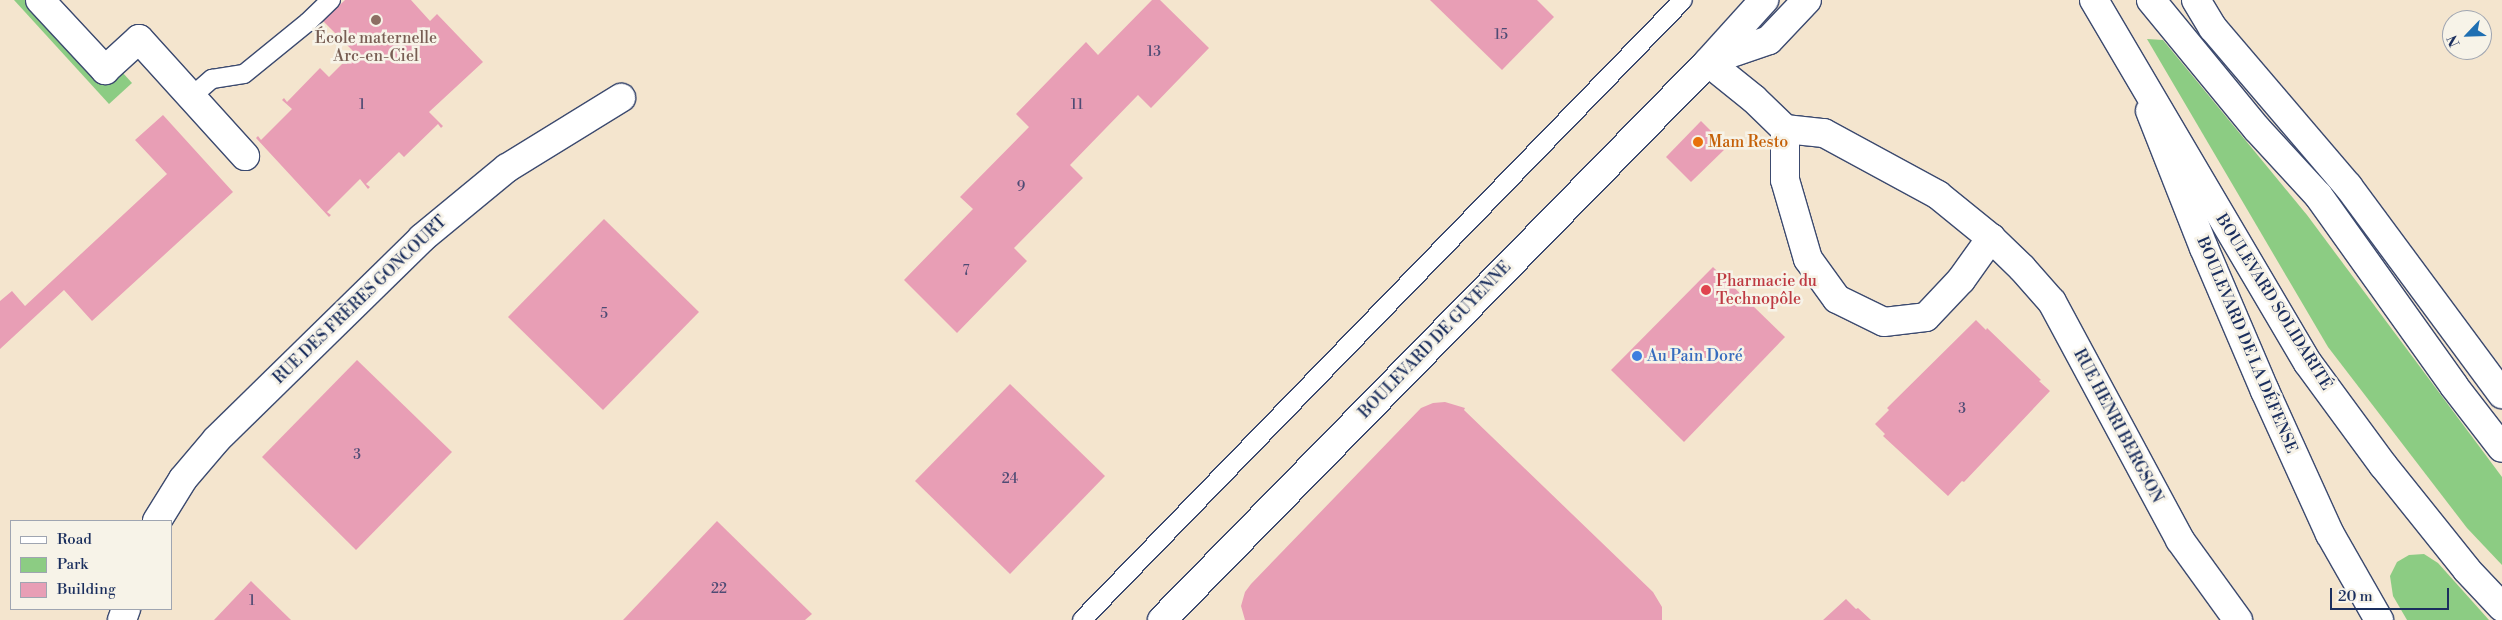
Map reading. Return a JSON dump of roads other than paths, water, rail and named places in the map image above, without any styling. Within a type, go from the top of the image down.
[{"type":"main road","points":[[40,0],[105,70],[139,39],[245,156]]},
{"type":"main road","name":"BOULEVARD DE GUYENNE","points":[[1162,620],[1708,62],[1764,0]]},
{"type":"main road","name":"BOULEVARD DE GUYENNE","points":[[1708,62],[1769,40],[1808,0]]},
{"type":"main road","name":"BOULEVARD SOLIDARITÉ","points":[[2094,0],[2308,363],[2383,465],[2467,570],[2502,607]]},
{"type":"main road","points":[[2151,0],[2257,129],[2318,195],[2454,386],[2502,448]]},
{"type":"main road","points":[[2196,0],[2214,28],[2348,186],[2502,394]]},
{"type":"main road","points":[[1708,62],[1754,99],[1786,129],[1785,180],[1808,259],[1837,299],[1884,322],[1926,317],[1961,280],[1991,238]]},
{"type":"main road","name":"BOULEVARD DE LA DÉFENSE","points":[[2131,63],[2204,248],[2265,392],[2330,534],[2378,620]]},
{"type":"main road","name":"RUE DES FRÈRES GONCOURT","points":[[158,520],[184,479],[216,439],[422,238],[507,168],[621,98]]},
{"type":"main road","name":"RUE HENRI BERGSON","points":[[1786,129],[1824,133],[1938,195],[1991,238],[2052,302],[2180,540],[2238,620]]},
{"type":"lane","points":[[191,97],[212,79],[244,74],[308,22],[331,0]]},
{"type":"lane","points":[[1082,620],[1683,0]]},
{"type":"place","name":"École maternelle Arc-en-Ciel","points":[[376,20]]},
{"type":"place","name":"Mam Resto","points":[[1698,142]]},
{"type":"place","name":"Pharmacie du Technopôle","points":[[1706,290]]},
{"type":"place","name":"Au Pain Doré","points":[[1637,356]]}]
